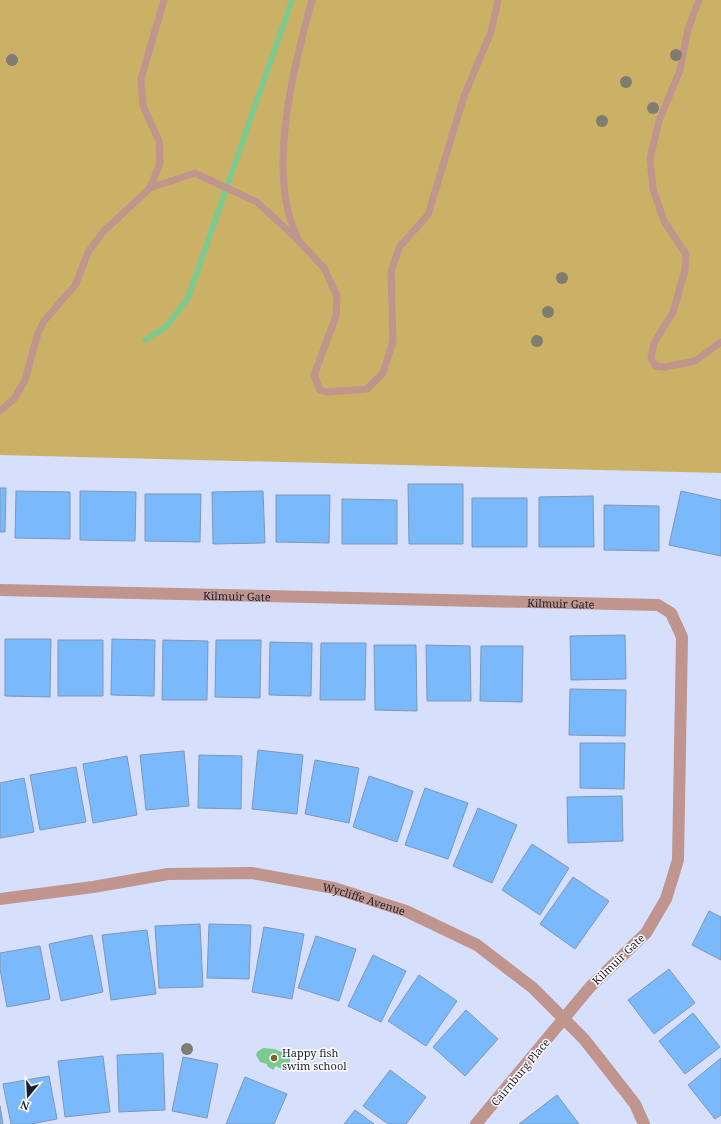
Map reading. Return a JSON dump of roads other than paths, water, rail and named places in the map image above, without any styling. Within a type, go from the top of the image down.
[{"type":"street","name":"Kilmuir Gate","points":[[0,590],[658,605],[672,613],[682,637],[678,860],[666,899],[646,933],[590,987],[564,1019]]},
{"type":"street","name":"Wycliffe Avenue","points":[[0,899],[93,888],[168,874],[252,873],[334,888],[406,911],[477,945],[533,988],[584,1039],[635,1104],[644,1124]]},
{"type":"street","name":"Cairnburg Place","points":[[476,1124],[564,1019]]},
{"type":"lane","points":[[150,188],[160,162],[159,141],[143,106],[141,79],[164,0]]},
{"type":"lane","points":[[297,239],[288,211],[283,171],[288,102],[312,0]]},
{"type":"lane","points":[[0,411],[14,399],[25,380],[38,333],[44,321],[76,284],[88,252],[103,232],[150,188],[195,172],[257,202],[297,239],[324,268],[337,296],[336,316],[314,375],[320,390],[326,392],[367,389],[383,373],[393,341],[391,271],[400,246],[428,215],[464,96],[491,32],[498,0]]},
{"type":"lane","points":[[699,0],[688,29],[680,70],[659,121],[650,158],[653,189],[664,221],[686,254],[685,270],[673,312],[654,343],[651,358],[655,366],[665,367],[695,361],[721,342]]},
{"type":"waterway","points":[[145,340],[166,327],[188,298],[292,0]]},
{"type":"place","name":"Happy fish swim school","points":[[274,1058]]}]
